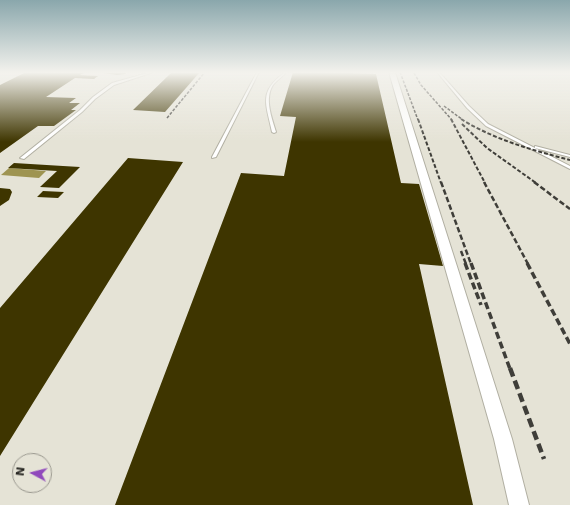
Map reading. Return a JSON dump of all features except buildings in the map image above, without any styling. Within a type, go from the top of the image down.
[{"type":"street","points":[[399,96],[503,438],[519,505]]},
{"type":"lane","points":[[22,158],[81,112],[97,96]]},
{"type":"lane","points":[[214,157],[246,96]]},
{"type":"lane","points":[[267,96],[274,132]]},
{"type":"lane","points":[[458,96],[478,118],[500,132],[570,168]]},
{"type":"lane","points":[[524,144],[570,156]]},
{"type":"shaded area","points":[[9,168],[46,171],[39,178],[1,175]]},
{"type":"railway","points":[[167,118],[186,96]]},
{"type":"railway","points":[[409,96],[418,120]]},
{"type":"railway","points":[[430,96],[452,120]]},
{"type":"railway","points":[[444,106],[463,120]]},
{"type":"railway","points":[[418,119],[441,183]]},
{"type":"railway","points":[[451,119],[485,183]]},
{"type":"railway","points":[[461,119],[500,139],[570,160]]},
{"type":"railway","points":[[462,124],[487,148],[536,183]]},
{"type":"railway","points":[[441,182],[471,264]]},
{"type":"railway","points":[[484,182],[528,264]]},
{"type":"railway","points":[[534,182],[570,209]]},
{"type":"railway","points":[[461,251],[466,264]]},
{"type":"railway","points":[[465,263],[481,305]]},
{"type":"railway","points":[[471,263],[510,369]]},
{"type":"railway","points":[[527,263],[570,344]]},
{"type":"railway","points":[[510,368],[544,459]]}]
